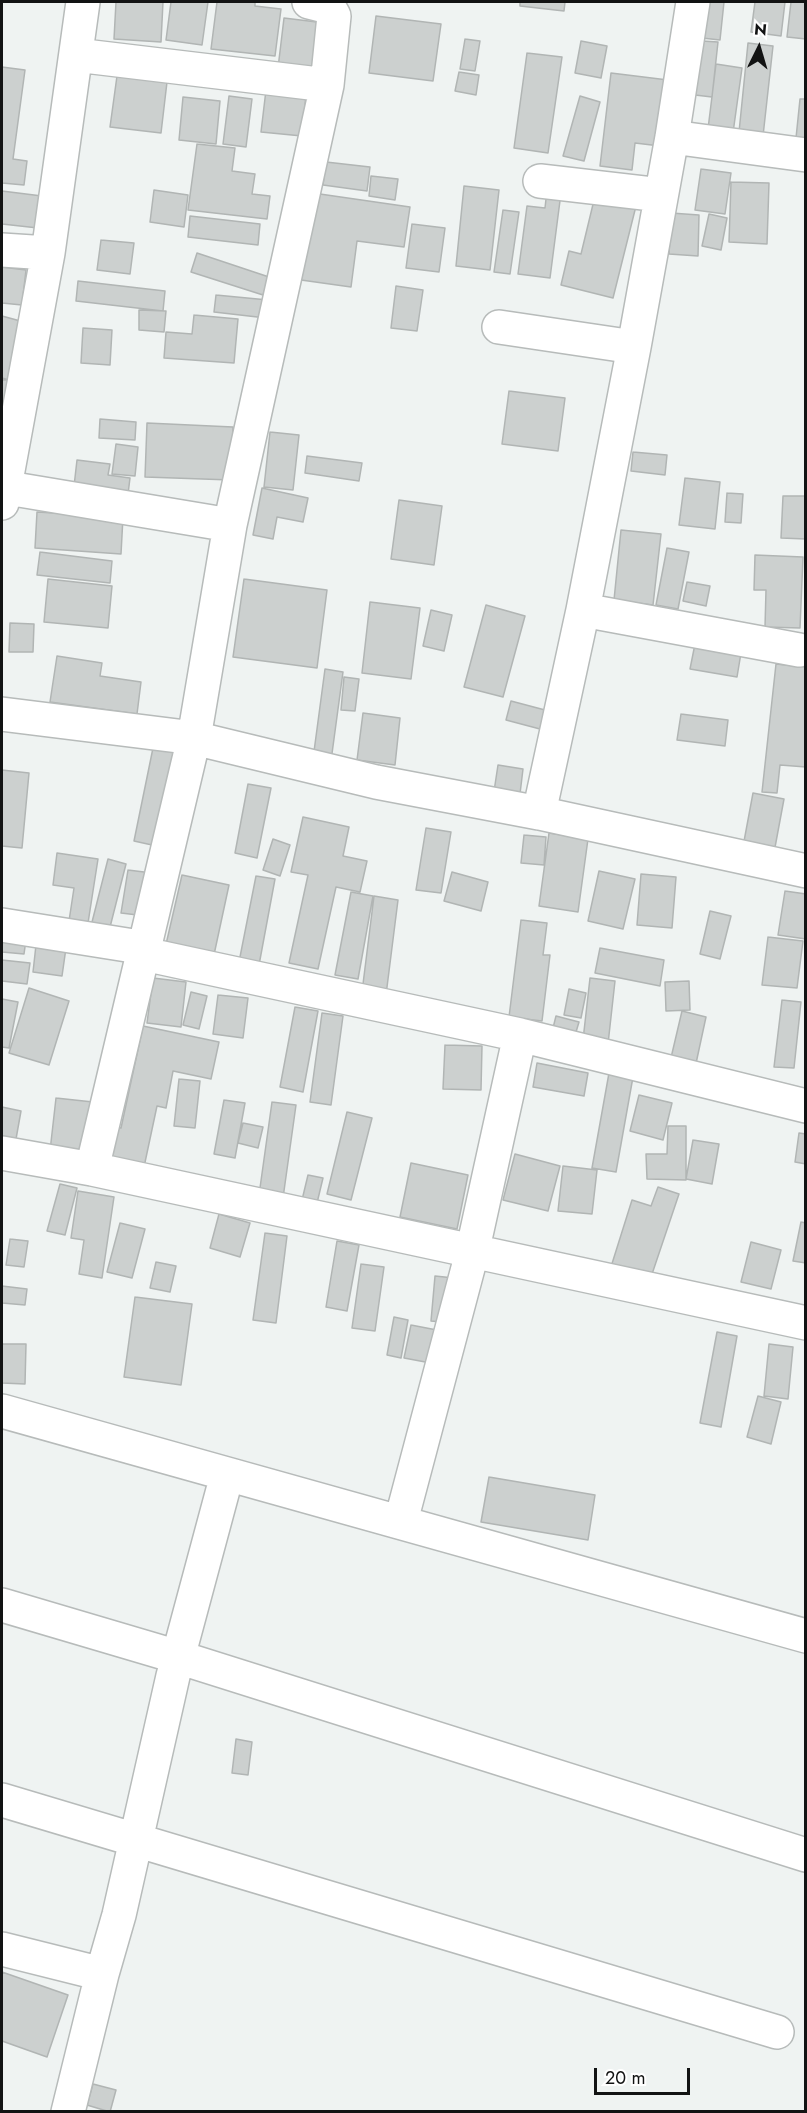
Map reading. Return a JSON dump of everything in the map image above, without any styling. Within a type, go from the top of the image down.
[{"type":"street","points":[[83,2],[48,253],[2,492],[230,525]]},
{"type":"street","points":[[92,1169],[194,738],[230,525],[327,85],[334,16],[329,7],[309,2]]},
{"type":"street","points":[[539,813],[583,610],[634,348],[672,137],[693,2]]},
{"type":"street","points":[[76,56],[327,85]]},
{"type":"street","points":[[672,137],[806,155]]},
{"type":"street","points":[[540,181],[661,195]]},
{"type":"street","points":[[2,250],[48,253]]},
{"type":"street","points":[[499,327],[634,348]]},
{"type":"street","points":[[583,610],[799,650]]},
{"type":"street","points":[[2,714],[194,738],[376,782],[539,813],[806,872]]},
{"type":"street","points":[[2,925],[145,951],[520,1035],[806,1106]]},
{"type":"street","points":[[401,1521],[472,1253],[520,1035]]},
{"type":"street","points":[[2,1153],[92,1169],[472,1253],[806,1323]]},
{"type":"street","points":[[2,1411],[806,1636]]},
{"type":"street","points":[[68,2112],[119,1915],[178,1657],[227,1475]]},
{"type":"street","points":[[2,1605],[178,1657],[806,1855]]},
{"type":"street","points":[[2,1800],[777,2032]]},
{"type":"street","points":[[2,1950],[102,1974]]},
{"type":"building","points":[[116,2],[163,2],[161,42],[114,39]]},
{"type":"building","points":[[171,2],[208,2],[202,45],[166,40]]},
{"type":"building","points":[[217,2],[255,2],[255,6],[281,9],[275,56],[211,49]]},
{"type":"building","points":[[520,2],[565,2],[564,11],[520,6]]},
{"type":"building","points":[[706,2],[724,2],[720,40],[702,38]]},
{"type":"building","points":[[755,2],[785,2],[781,36],[751,32]]},
{"type":"building","points":[[791,2],[806,2],[806,39],[787,37]]},
{"type":"building","points":[[376,16],[441,24],[433,81],[369,73]]},
{"type":"building","points":[[284,18],[325,23],[319,73],[278,68]]},
{"type":"building","points":[[465,39],[480,41],[475,71],[460,69]]},
{"type":"building","points":[[581,41],[607,46],[601,78],[575,73]]},
{"type":"building","points":[[702,41],[718,42],[712,97],[695,95]]},
{"type":"building","points":[[748,43],[773,46],[762,145],[738,142]]},
{"type":"building","points":[[527,53],[562,57],[548,153],[514,148]]},
{"type":"building","points":[[716,64],[742,68],[732,140],[707,137]]},
{"type":"building","points":[[2,67],[25,70],[13,159],[27,161],[24,185],[2,183]]},
{"type":"building","points":[[459,72],[479,75],[476,95],[455,91]]},
{"type":"building","points":[[611,73],[668,80],[660,146],[635,143],[632,170],[600,166]]},
{"type":"building","points":[[117,76],[167,82],[161,133],[110,127]]},
{"type":"building","points":[[266,90],[306,95],[302,136],[261,132]]},
{"type":"building","points":[[229,96],[252,99],[246,147],[223,144]]},
{"type":"building","points":[[580,96],[600,102],[584,161],[563,156]]},
{"type":"building","points":[[183,97],[220,101],[216,144],[179,140]]},
{"type":"building","points":[[800,99],[806,99],[806,139],[796,138]]},
{"type":"building","points":[[197,144],[235,148],[232,171],[255,174],[252,194],[270,196],[267,219],[188,210]]},
{"type":"building","points":[[326,162],[370,167],[367,191],[323,185]]},
{"type":"building","points":[[701,169],[731,173],[725,214],[695,210]]},
{"type":"building","points":[[371,176],[398,179],[395,200],[369,196]]},
{"type":"building","points":[[731,182],[769,183],[767,244],[729,242]]},
{"type":"building","points":[[464,186],[499,190],[490,270],[456,266]]},
{"type":"building","points":[[154,190],[188,195],[184,227],[150,222]]},
{"type":"building","points":[[547,190],[561,193],[550,278],[518,274],[527,206],[545,208]]},
{"type":"building","points":[[2,191],[42,196],[38,228],[2,224]]},
{"type":"building","points":[[313,193],[410,207],[404,247],[357,241],[351,287],[301,280]]},
{"type":"building","points":[[595,196],[636,206],[613,298],[561,285],[569,251],[581,254]]},
{"type":"building","points":[[503,210],[519,212],[510,274],[494,272]]},
{"type":"building","points":[[671,213],[699,215],[698,256],[669,254]]},
{"type":"building","points":[[709,214],[727,218],[721,250],[702,246]]},
{"type":"building","points":[[190,216],[260,224],[258,245],[188,237]]},
{"type":"building","points":[[412,224],[445,228],[439,272],[406,268]]},
{"type":"building","points":[[101,240],[134,243],[130,274],[97,270]]},
{"type":"building","points":[[197,253],[269,277],[263,295],[191,272]]},
{"type":"building","points":[[2,267],[26,270],[22,305],[2,303]]},
{"type":"building","points":[[78,281],[165,291],[163,311],[76,301]]},
{"type":"building","points":[[396,286],[423,290],[417,331],[391,328]]},
{"type":"building","points":[[216,295],[268,300],[266,318],[214,312]]},
{"type":"building","points":[[139,310],[166,311],[164,332],[139,330]]},
{"type":"building","points":[[194,315],[238,319],[234,363],[164,358],[166,332],[192,334]]},
{"type":"building","points":[[2,316],[24,322],[9,380],[2,378]]},
{"type":"building","points":[[83,328],[112,330],[110,365],[81,363]]},
{"type":"building","points":[[2,380],[11,380],[2,423]]},
{"type":"building","points":[[509,391],[565,398],[558,451],[502,444]]},
{"type":"building","points":[[100,419],[136,422],[135,440],[99,438]]},
{"type":"building","points":[[147,423],[233,427],[231,480],[145,477]]},
{"type":"building","points":[[270,432],[299,435],[293,490],[264,487]]},
{"type":"building","points":[[116,444],[138,447],[135,476],[112,474]]},
{"type":"building","points":[[633,452],[667,455],[665,475],[631,471]]},
{"type":"building","points":[[307,456],[362,463],[359,481],[305,473]]},
{"type":"building","points":[[77,460],[110,464],[108,475],[130,478],[127,502],[73,495]]},
{"type":"building","points":[[685,478],[720,482],[715,529],[679,525]]},
{"type":"building","points":[[262,488],[308,498],[303,522],[277,517],[273,539],[253,535]]},
{"type":"building","points":[[727,493],[743,494],[741,523],[725,522]]},
{"type":"building","points":[[783,496],[806,496],[806,539],[781,538]]},
{"type":"building","points":[[399,500],[442,506],[434,565],[391,559]]},
{"type":"building","points":[[37,512],[123,517],[121,554],[35,548]]},
{"type":"building","points":[[621,530],[661,534],[653,605],[614,600]]},
{"type":"building","points":[[667,548],[689,552],[678,609],[656,605]]},
{"type":"building","points":[[40,552],[112,561],[110,583],[37,575]]},
{"type":"building","points":[[755,555],[803,557],[800,628],[765,627],[766,590],[754,590]]},
{"type":"building","points":[[48,579],[112,586],[108,628],[44,622]]},
{"type":"building","points":[[244,579],[327,590],[317,668],[233,657]]},
{"type":"building","points":[[687,582],[710,586],[706,606],[683,601]]},
{"type":"building","points":[[370,602],[420,608],[411,679],[362,673]]},
{"type":"building","points":[[486,605],[525,616],[503,697],[464,687]]},
{"type":"building","points":[[431,610],[452,615],[444,651],[423,646]]},
{"type":"building","points":[[10,623],[34,624],[33,652],[9,652]]},
{"type":"building","points":[[695,644],[741,653],[737,677],[690,669]]},
{"type":"building","points":[[57,656],[102,663],[100,676],[141,682],[137,714],[50,702]]},
{"type":"building","points":[[776,664],[806,667],[806,767],[780,765],[777,793],[762,792]]},
{"type":"building","points":[[325,669],[343,672],[331,761],[313,759]]},
{"type":"building","points":[[344,677],[359,679],[355,711],[341,710]]},
{"type":"building","points":[[511,701],[545,710],[540,729],[506,720]]},
{"type":"building","points":[[363,713],[400,718],[395,765],[357,760]]},
{"type":"building","points":[[681,714],[728,720],[725,746],[677,740]]},
{"type":"building","points":[[153,748],[180,753],[161,847],[134,841]]},
{"type":"building","points":[[498,765],[523,769],[519,802],[493,798]]},
{"type":"building","points":[[2,770],[29,773],[22,848],[2,846]]},
{"type":"building","points":[[248,784],[271,788],[257,858],[235,853]]},
{"type":"building","points":[[753,793],[784,799],[773,858],[742,852]]},
{"type":"building","points":[[303,817],[349,827],[343,856],[367,861],[360,892],[336,887],[318,969],[289,963],[308,875],[291,872]]},
{"type":"building","points":[[426,828],[451,832],[441,893],[416,890]]},
{"type":"building","points":[[549,833],[588,839],[578,912],[539,906]]},
{"type":"building","points":[[524,835],[546,837],[544,865],[521,863]]},
{"type":"building","points":[[273,839],[290,845],[280,876],[263,870]]},
{"type":"building","points":[[57,853],[98,859],[88,923],[69,921],[74,888],[53,885]]},
{"type":"building","points":[[108,859],[126,864],[108,935],[90,930]]},
{"type":"building","points":[[128,870],[152,873],[146,916],[121,913]]},
{"type":"building","points":[[599,871],[635,879],[623,929],[588,921]]},
{"type":"building","points":[[452,872],[488,882],[481,911],[444,901]]},
{"type":"building","points":[[641,874],[676,877],[672,928],[637,925]]},
{"type":"building","points":[[182,875],[229,885],[212,964],[164,953]]},
{"type":"building","points":[[256,876],[275,879],[259,965],[239,962]]},
{"type":"building","points":[[785,891],[806,894],[806,939],[778,935]]},
{"type":"building","points":[[351,892],[373,896],[358,979],[335,975]]},
{"type":"building","points":[[374,896],[398,900],[386,995],[362,992]]},
{"type":"building","points":[[710,911],[731,916],[720,959],[700,954]]},
{"type":"building","points":[[521,920],[547,923],[543,955],[550,955],[542,1021],[509,1017]]},
{"type":"building","points":[[2,931],[27,933],[24,954],[2,952]]},
{"type":"building","points":[[768,937],[803,941],[797,988],[762,985]]},
{"type":"building","points":[[36,945],[66,948],[62,976],[33,972]]},
{"type":"building","points":[[600,948],[664,960],[660,986],[595,973]]},
{"type":"building","points":[[2,960],[30,963],[27,984],[2,981]]},
{"type":"building","points":[[153,978],[186,982],[181,1027],[147,1023]]},
{"type":"building","points":[[590,978],[615,981],[608,1044],[583,1040]]},
{"type":"building","points":[[689,981],[690,1010],[666,1011],[665,982]]},
{"type":"building","points":[[29,988],[69,1001],[49,1065],[9,1053]]},
{"type":"building","points":[[569,989],[586,993],[581,1018],[564,1015]]},
{"type":"building","points":[[191,992],[207,996],[199,1029],[183,1025]]},
{"type":"building","points":[[218,995],[248,998],[243,1038],[213,1034]]},
{"type":"building","points":[[2,999],[18,1002],[9,1048],[2,1047]]},
{"type":"building","points":[[782,1000],[801,1002],[794,1068],[774,1067]]},
{"type":"building","points":[[295,1007],[318,1011],[303,1092],[280,1087]]},
{"type":"building","points":[[682,1011],[706,1017],[695,1068],[670,1062]]},
{"type":"building","points":[[322,1013],[343,1016],[331,1105],[310,1102]]},
{"type":"building","points":[[556,1016],[579,1022],[573,1042],[551,1036]]},
{"type":"building","points":[[143,1026],[219,1042],[211,1079],[173,1071],[166,1108],[157,1106],[144,1167],[109,1160],[116,1127],[121,1128]]},
{"type":"building","points":[[445,1045],[482,1046],[481,1090],[443,1089]]},
{"type":"building","points":[[537,1063],[588,1073],[584,1096],[533,1087]]},
{"type":"building","points":[[609,1073],[633,1077],[616,1172],[592,1168]]},
{"type":"building","points":[[179,1079],[200,1081],[195,1128],[174,1126]]},
{"type":"building","points":[[639,1095],[672,1103],[663,1140],[630,1131]]},
{"type":"building","points":[[56,1098],[93,1102],[87,1155],[50,1151]]},
{"type":"building","points":[[224,1100],[245,1103],[235,1158],[214,1154]]},
{"type":"building","points":[[272,1102],[296,1105],[283,1198],[259,1195]]},
{"type":"building","points":[[2,1107],[21,1111],[16,1139],[2,1136]]},
{"type":"building","points":[[347,1112],[372,1118],[351,1200],[327,1194]]},
{"type":"building","points":[[243,1123],[263,1127],[258,1148],[238,1143]]},
{"type":"building","points":[[668,1126],[686,1126],[686,1180],[647,1179],[646,1154],[667,1154]]},
{"type":"building","points":[[799,1133],[806,1134],[806,1164],[795,1162]]},
{"type":"building","points":[[693,1140],[719,1144],[712,1184],[686,1179]]},
{"type":"building","points":[[515,1154],[560,1166],[548,1211],[503,1200]]},
{"type":"building","points":[[411,1163],[468,1175],[457,1229],[400,1217]]},
{"type":"building","points":[[563,1166],[597,1170],[592,1214],[558,1211]]},
{"type":"building","points":[[308,1175],[323,1178],[317,1203],[302,1200]]},
{"type":"building","points":[[60,1184],[77,1188],[65,1235],[47,1231]]},
{"type":"building","points":[[658,1187],[679,1194],[649,1283],[610,1270],[632,1200],[651,1206]]},
{"type":"building","points":[[78,1191],[114,1197],[102,1278],[79,1274],[84,1240],[71,1238]]},
{"type":"building","points":[[219,1214],[250,1223],[240,1257],[210,1248]]},
{"type":"building","points":[[801,1222],[806,1223],[806,1263],[793,1261]]},
{"type":"building","points":[[120,1223],[145,1229],[132,1278],[107,1272]]},
{"type":"building","points":[[265,1233],[287,1236],[276,1323],[253,1320]]},
{"type":"building","points":[[10,1239],[28,1241],[24,1267],[6,1265]]},
{"type":"building","points":[[337,1241],[359,1245],[347,1311],[326,1307]]},
{"type":"building","points":[[751,1242],[781,1250],[771,1289],[741,1282]]},
{"type":"building","points":[[156,1262],[176,1266],[170,1292],[150,1288]]},
{"type":"building","points":[[361,1264],[384,1267],[375,1331],[352,1328]]},
{"type":"building","points":[[435,1276],[454,1278],[450,1323],[431,1321]]},
{"type":"building","points":[[2,1286],[27,1289],[25,1305],[2,1303]]},
{"type":"building","points":[[135,1297],[192,1304],[181,1385],[124,1377]]},
{"type":"building","points":[[394,1317],[408,1320],[401,1358],[387,1355]]},
{"type":"building","points":[[411,1325],[442,1331],[436,1364],[404,1358]]},
{"type":"building","points":[[717,1332],[737,1336],[721,1427],[700,1423]]},
{"type":"building","points":[[2,1344],[26,1344],[25,1384],[2,1383]]},
{"type":"building","points":[[769,1344],[793,1347],[788,1399],[764,1396]]},
{"type":"building","points":[[758,1396],[781,1402],[771,1444],[747,1437]]},
{"type":"building","points":[[489,1477],[595,1495],[588,1540],[481,1522]]},
{"type":"building","points":[[236,1739],[252,1742],[248,1775],[232,1773]]},
{"type":"building","points":[[2,1972],[68,1995],[47,2057],[2,2041]]},
{"type":"building","points":[[93,2084],[116,2090],[110,2112],[87,2105]]}]
